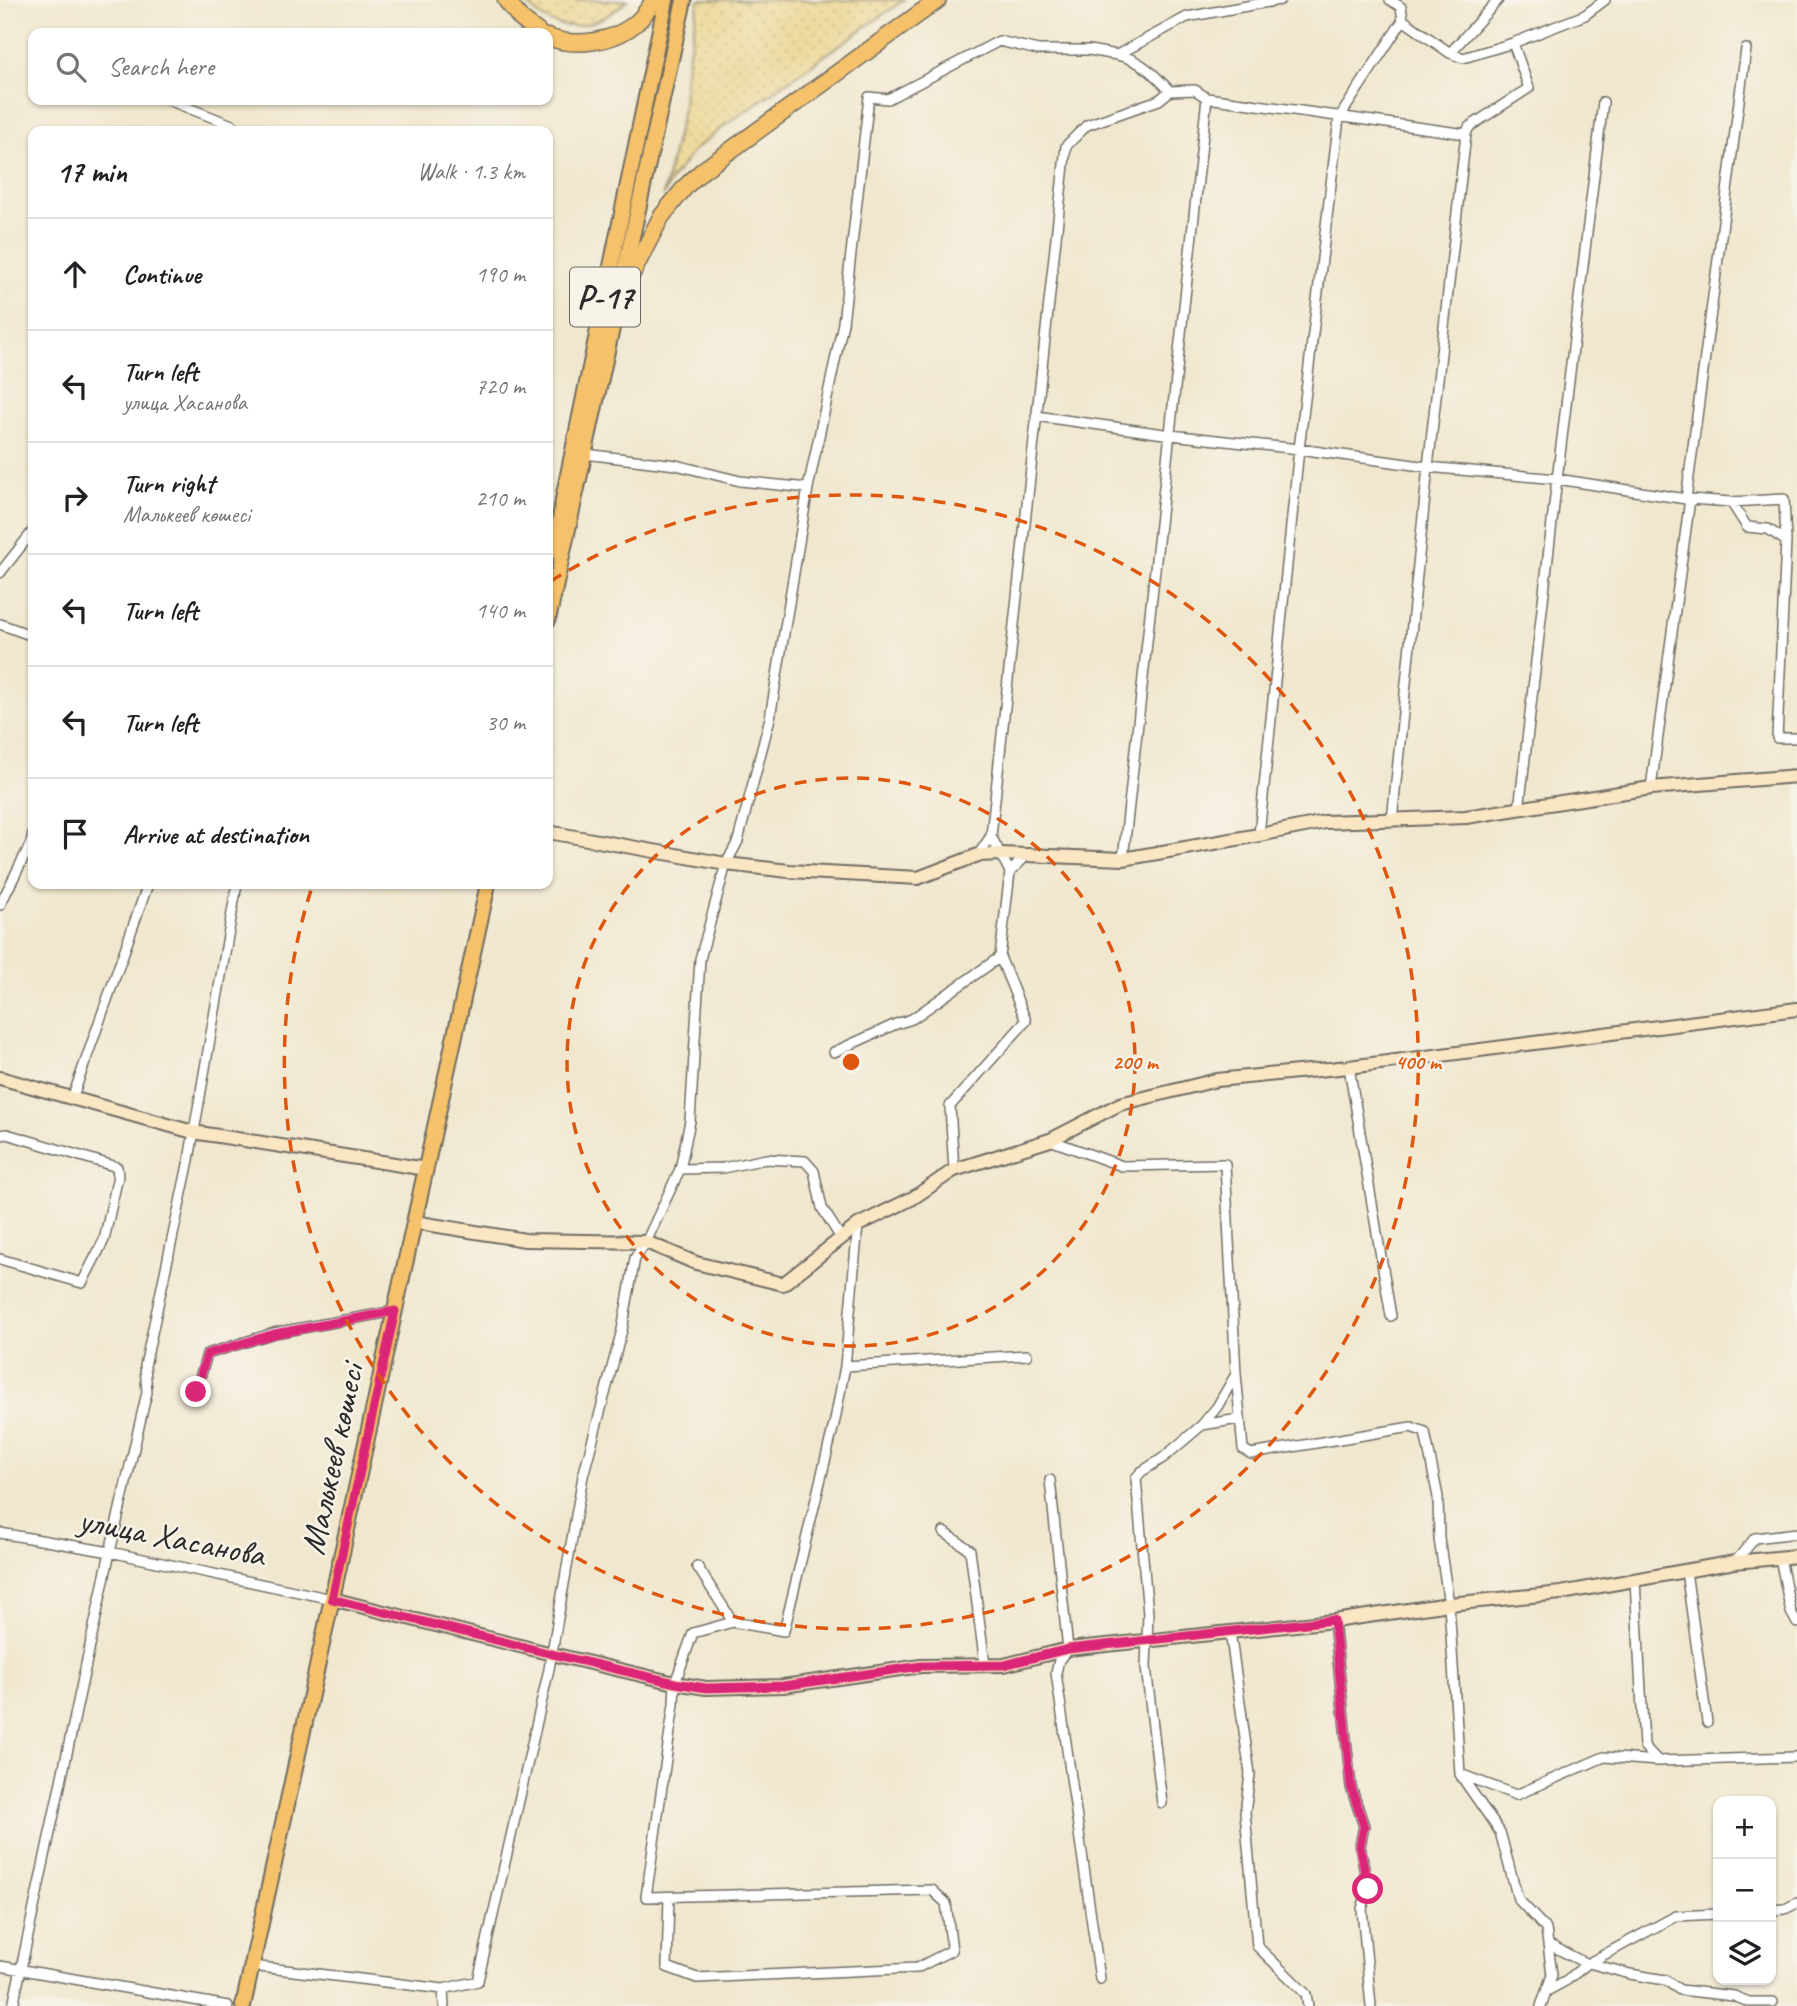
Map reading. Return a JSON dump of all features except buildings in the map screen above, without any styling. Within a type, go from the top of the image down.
[{"type":"highway","points":[[506,0],[521,19],[533,28]]},
{"type":"highway","points":[[553,39],[561,42],[589,42],[614,35],[635,24],[654,0]]},
{"type":"highway","points":[[618,301],[661,216],[686,186],[702,171],[939,0]]},
{"type":"main road","name":"P-17","points":[[553,563],[564,494],[666,0]]},
{"type":"main road","name":"P-17","points":[[618,301],[659,124],[684,0]]},
{"type":"main road","points":[[553,597],[618,301]]},
{"type":"main road","name":"Малькеев көшесі","points":[[243,2006],[487,889]]},
{"type":"street","points":[[1117,55],[1187,17],[1280,0]]},
{"type":"street","points":[[1259,835],[1299,449],[1339,118],[1403,20],[1401,7],[1390,0]]},
{"type":"street","points":[[1450,53],[1498,0]]},
{"type":"street","points":[[1403,20],[1450,53],[1463,58],[1513,43],[1585,15],[1605,0]]},
{"type":"street","points":[[252,1966],[443,1989],[478,1981],[552,1654],[583,1476],[622,1329],[635,1258],[646,1242],[680,1169],[690,1121],[700,959],[726,864],[738,841],[770,718],[808,488],[843,323],[869,97],[888,99],[999,41],[1038,50],[1089,50],[1131,58],[1153,73],[1170,91]]},
{"type":"street","points":[[1392,821],[1428,467],[1466,134],[1469,127],[1529,88],[1513,43]]},
{"type":"street","points":[[1651,788],[1746,49]]},
{"type":"street","points":[[978,855],[991,836],[1066,146],[1087,125],[1159,100],[1170,91],[1195,90],[1207,99],[1466,134]]},
{"type":"street","points":[[1123,859],[1207,99]]},
{"type":"street","points":[[1519,810],[1603,102]]},
{"type":"street","points":[[181,105],[234,126]]},
{"type":"street","points":[[1037,416],[1428,467],[1557,479],[1688,499],[1731,502],[1784,499],[1786,541],[1777,738],[1797,738]]},
{"type":"street","points":[[584,454],[676,465],[740,481],[808,488]]},
{"type":"street","points":[[1731,502],[1747,527],[1769,530],[1786,541]]},
{"type":"street","points":[[0,573],[28,537]]},
{"type":"street","points":[[0,624],[28,634]]},
{"type":"street","points":[[553,833],[726,864],[789,872],[918,878],[978,855],[1123,859],[1325,822],[1466,817],[1651,788],[1797,776]]},
{"type":"street","points":[[954,1170],[950,1106],[1026,1021],[1000,957],[1010,872],[991,836]]},
{"type":"street","points":[[0,905],[28,849]]},
{"type":"street","points":[[1010,872],[1027,855]]},
{"type":"street","points":[[72,1099],[146,889]]},
{"type":"street","points":[[13,2006],[147,1392],[145,1366],[189,1160],[236,889]]},
{"type":"street","points":[[834,1052],[912,1018],[1000,957]]},
{"type":"street","points":[[414,1222],[526,1240],[646,1242],[696,1263],[783,1284],[858,1225],[913,1198],[954,1170],[1050,1140],[1120,1104],[1217,1080],[1349,1067],[1797,1009]]},
{"type":"street","points":[[1349,1067],[1391,1316]]},
{"type":"street","points":[[0,1078],[193,1132],[426,1169]]},
{"type":"street","points":[[0,1135],[7,1134],[117,1167],[118,1176],[104,1240],[82,1283],[0,1259]]},
{"type":"street","points":[[1050,1140],[1122,1166],[1224,1164],[1243,1449],[1251,1454],[1411,1427],[1425,1433],[1438,1497],[1439,1539],[1449,1604],[1460,1774],[1500,1832],[1518,1899],[1546,1929],[1552,1975],[1541,2006]]},
{"type":"street","points":[[680,1169],[723,1168],[766,1159],[806,1161],[814,1171],[822,1208],[841,1238]]},
{"type":"street","points":[[669,1897],[667,1967],[697,1978],[917,1968],[952,1950],[946,1903],[932,1891],[669,1897],[646,1898],[675,1683],[692,1633],[733,1622],[784,1631],[835,1420],[845,1366],[858,1225]]},
{"type":"street","points":[[196,1392],[207,1354],[274,1334],[395,1311]]},
{"type":"street","points":[[845,1366],[1027,1355]]},
{"type":"street","points":[[1161,1803],[1146,1667],[1148,1614],[1136,1478],[1202,1425],[1217,1407],[1236,1374]]},
{"type":"street","points":[[1202,1425],[1239,1419]]},
{"type":"street","points":[[1050,1480],[1068,1649],[1059,1660],[1056,1673],[1100,1979]]},
{"type":"street","points":[[944,1532],[970,1550],[985,1665]]},
{"type":"street","name":"улица Хасанова","points":[[0,1533],[110,1552],[332,1599],[552,1654],[706,1688],[783,1686],[921,1666],[1004,1665],[1068,1649],[1561,1593],[1735,1562],[1797,1556]]},
{"type":"street","points":[[1735,1562],[1755,1538],[1797,1533]]},
{"type":"street","points":[[1780,1558],[1791,1612],[1797,1623]]},
{"type":"street","points":[[697,1566],[733,1622]]},
{"type":"street","points":[[1686,1571],[1707,1722]]},
{"type":"street","points":[[1634,1580],[1644,1746],[1658,1760]]},
{"type":"street","points":[[1334,1620],[1351,1787],[1364,1826],[1360,1846],[1368,1889],[1362,1909],[1371,2006]]},
{"type":"street","points":[[1230,1631],[1250,1774],[1245,1813],[1257,1945],[1306,1994],[1308,2006]]},
{"type":"street","points":[[1460,1774],[1516,1796],[1604,1757],[1658,1760],[1797,1757]]},
{"type":"street","points":[[1776,1910],[1785,1909],[1797,1903]]},
{"type":"street","points":[[1547,1991],[1567,1980],[1588,1963],[1676,1916],[1713,1914]]},
{"type":"street","points":[[1548,1944],[1588,1963],[1665,1980],[1680,1990],[1734,1996],[1749,2002],[1773,2002]]},
{"type":"street","points":[[0,1966],[228,2006]]},
{"type":"street","points":[[443,1989],[444,2006]]},
{"type":"sand","points":[[525,0],[628,0],[602,18],[575,26],[549,21],[536,13]]},
{"type":"sand","points":[[699,0],[904,0],[694,150],[671,180],[663,196],[683,109],[685,74]]},
{"type":"route","points":[[196,1392],[207,1354],[274,1334],[395,1311],[332,1599],[675,1683],[706,1688],[783,1686],[921,1666],[1004,1665],[1068,1649],[1334,1620],[1351,1787],[1364,1826],[1360,1846],[1368,1889]]}]
